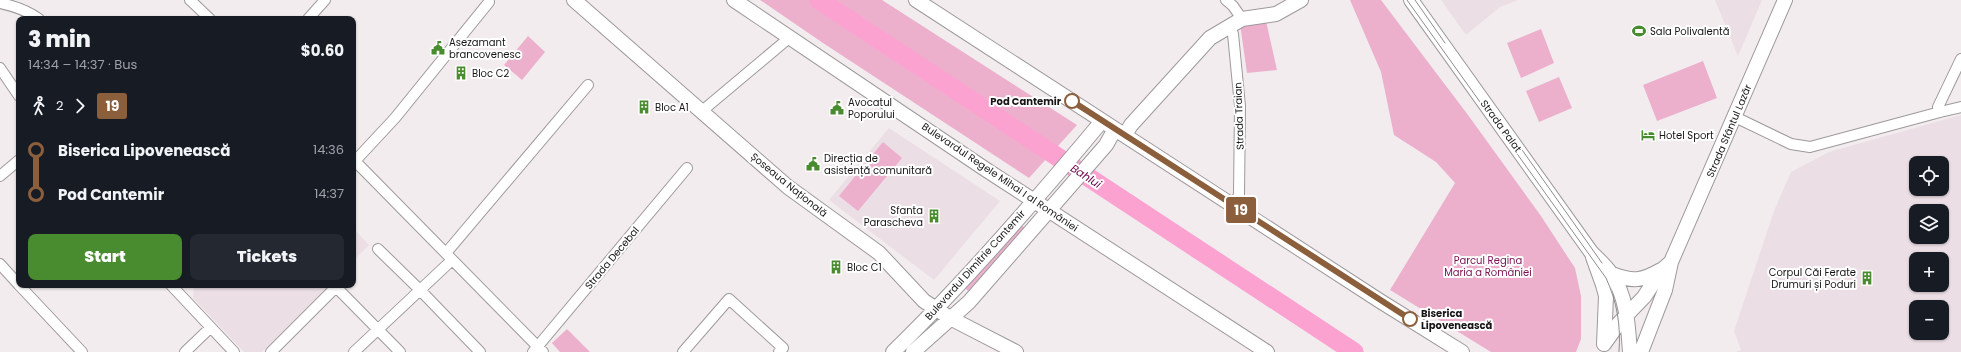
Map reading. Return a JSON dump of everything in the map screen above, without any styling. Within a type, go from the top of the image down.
[{"type":"main road","name":"Șoseaua Națională","points":[[574,0],[809,204],[879,253],[924,301],[950,318],[1016,352]]},
{"type":"main road","name":"Bulevardul Regele Mihai I al României","points":[[734,0],[1033,200],[1267,352]]},
{"type":"main road","points":[[916,0],[1462,352]]},
{"type":"main road","name":"Bulevardul Dimitrie Cantemir","points":[[913,352],[969,302],[1106,145],[1120,132],[1131,125],[1210,38],[1242,19],[1276,14],[1301,0]]},
{"type":"main road","name":"Strada Palat","points":[[1411,0],[1591,252],[1612,274],[1618,287],[1626,314],[1630,352]]},
{"type":"main road","name":"Strada Sfântul Lazăr","points":[[1603,348],[1626,314],[1644,296],[1666,266],[1735,117],[1785,0]]},
{"type":"main road","name":"Bulevardul Dimitrie Cantemir","points":[[892,352],[935,309],[1102,121]]},
{"type":"main road","name":"Strada Palat","points":[[1591,252],[1606,296],[1603,348]]},
{"type":"main road","points":[[1612,274],[1630,280],[1638,280],[1650,277],[1666,266]]},
{"type":"main road","name":"Strada Sfântul Lazăr","points":[[1641,352],[1665,290],[1666,266]]},
{"type":"street","points":[[190,0],[207,16]]},
{"type":"street","points":[[311,16],[325,0]]},
{"type":"street","name":"Strada Decebal","points":[[356,158],[395,118],[489,2]]},
{"type":"street","points":[[0,3],[14,6],[35,16]]},
{"type":"street","points":[[1230,3],[1242,19]]},
{"type":"street","name":"Strada Traian","points":[[1228,26],[1233,34],[1240,106],[1239,195],[1233,205]]},
{"type":"street","points":[[702,111],[789,38]]},
{"type":"street","points":[[1940,112],[1938,106],[1961,59]]},
{"type":"street","points":[[0,68],[16,92]]},
{"type":"street","points":[[354,352],[420,290],[449,257],[588,85]]},
{"type":"street","points":[[1735,117],[1791,144],[1810,147],[1940,112],[1961,108]]},
{"type":"street","name":"Strada Decebal","points":[[356,162],[538,350],[687,168]]},
{"type":"street","points":[[0,176],[16,163]]},
{"type":"street","points":[[378,249],[480,352]]},
{"type":"street","points":[[0,264],[16,282]]},
{"type":"street","points":[[22,288],[82,352]]},
{"type":"street","points":[[174,288],[234,352]]},
{"type":"street","points":[[271,352],[335,288]]},
{"type":"street","points":[[337,288],[400,352]]},
{"type":"street","points":[[683,352],[729,299],[783,348],[778,352]]},
{"type":"street","points":[[185,352],[210,328]]},
{"type":"shaded area","points":[[1441,0],[1518,0],[1500,7],[1466,35]]},
{"type":"shaded area","points":[[1715,0],[1762,0],[1738,56]]},
{"type":"shaded area","points":[[1961,115],[1961,352],[1736,352],[1741,350],[1734,331],[1774,211],[1791,172],[1829,152]]},
{"type":"shaded area","points":[[889,128],[1000,201],[934,280],[829,200]]},
{"type":"shaded area","points":[[356,231],[369,245],[356,258]]},
{"type":"shaded area","points":[[194,288],[326,288],[262,352],[244,352],[193,298]]},
{"type":"green space","points":[[760,0],[882,0],[1077,125],[1029,178]]},
{"type":"green space","name":"Parcul Regina Maria a României","points":[[1350,0],[1381,0],[1468,115],[1541,216],[1575,268],[1581,296],[1581,339],[1576,352],[1491,352],[1390,290],[1455,183],[1436,162],[1394,135],[1381,72]]},
{"type":"green space","points":[[1266,21],[1277,70],[1247,73],[1240,24]]},
{"type":"green space","points":[[1541,29],[1554,63],[1521,78],[1507,43]]},
{"type":"green space","points":[[528,36],[545,52],[522,80],[504,65]]},
{"type":"green space","points":[[1703,61],[1717,98],[1657,121],[1643,85]]},
{"type":"green space","points":[[1559,77],[1572,108],[1539,122],[1526,91]]},
{"type":"green space","points":[[883,142],[902,158],[858,211],[839,196]]},
{"type":"green space","points":[[1020,224],[1025,228],[968,291],[964,287]]},
{"type":"green space","points":[[567,329],[590,352],[560,352],[552,343]]},
{"type":"waterway","name":"Bahlui","points":[[819,0],[1354,352]]},
{"type":"tram line","points":[[1407,0],[1606,278],[1613,296],[1619,323],[1619,352]]},
{"type":"tram line","points":[[1415,0],[1445,43]]},
{"type":"tram line","points":[[1520,147],[1602,263]]},
{"type":"bus line","name":"19","points":[[1072,101],[1410,319]]},
{"type":"place","name":"Sala Polivalentă","points":[[1639,31]]},
{"type":"place","name":"Asezamant brancovenesc","points":[[438,48]]},
{"type":"place","name":"Bloc C2","points":[[461,73]]},
{"type":"place","name":"Pod Cantemir","points":[[1072,101]]},
{"type":"place","name":"Bloc A1","points":[[644,107]]},
{"type":"place","name":"Avocatul Poporului","points":[[837,108]]},
{"type":"place","name":"Hotel Sport","points":[[1648,135]]},
{"type":"place","name":"Direcția de asistență comunitară","points":[[813,164]]},
{"type":"place","name":"Sfanta Parascheva","points":[[934,216]]},
{"type":"place","name":"Bloc C1","points":[[836,267]]},
{"type":"place","name":"Corpul Căi Ferate Drumuri și Poduri","points":[[1867,278]]},
{"type":"place","name":"Biserica Lipovenească","points":[[1410,319]]}]
